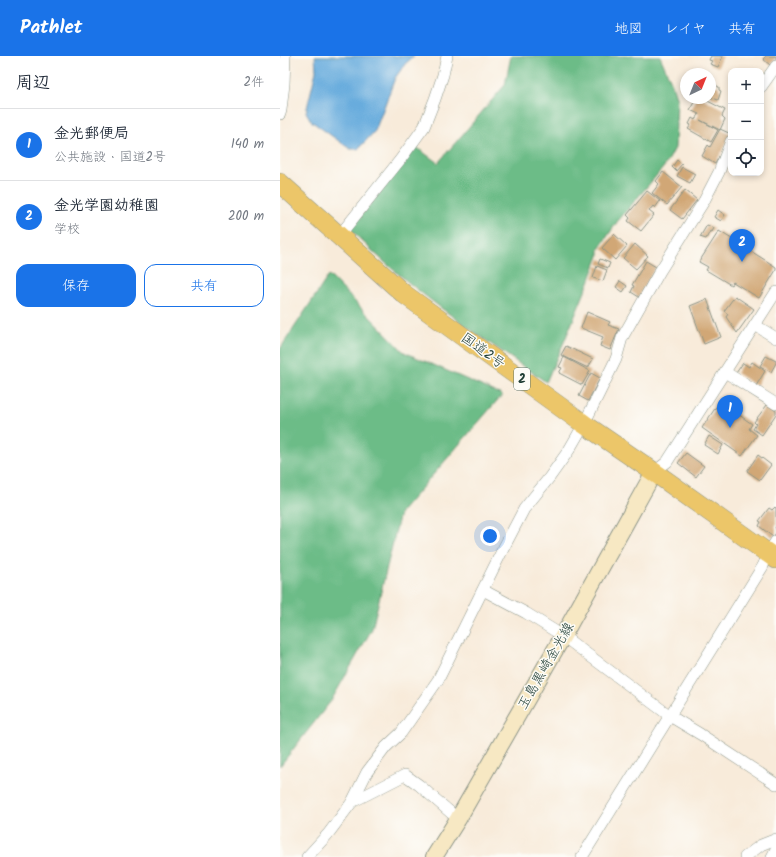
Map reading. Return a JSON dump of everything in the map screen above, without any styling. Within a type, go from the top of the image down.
[{"type":"highway","name":"国道2号","points":[[280,183],[404,294],[584,424],[773,552]]},
{"type":"main road","name":"玉島黒崎金光線","points":[[434,857],[458,819],[563,636],[654,472]]},
{"type":"street","points":[[280,114],[284,84],[285,56]]},
{"type":"street","points":[[339,236],[400,160],[424,127],[441,81],[446,56]]},
{"type":"street","points":[[764,83],[776,66]]},
{"type":"street","points":[[307,857],[328,834],[352,802],[367,772],[386,747],[401,733],[438,680],[524,509],[565,456],[584,424],[616,360],[622,338],[660,272],[704,201],[719,172],[728,149]]},
{"type":"street","points":[[654,472],[667,462],[776,292]]},
{"type":"street","points":[[755,325],[776,338]]},
{"type":"street","points":[[725,372],[776,404]]},
{"type":"street","points":[[582,857],[773,552]]},
{"type":"street","points":[[483,590],[526,613],[563,636],[670,716],[776,784]]},
{"type":"street","points":[[352,802],[405,775],[420,785],[458,819]]},
{"type":"street","points":[[745,857],[761,845],[776,839]]},
{"type":"street","points":[[772,857],[776,849]]},
{"type":"green space","points":[[511,56],[660,56],[677,100],[675,148],[663,168],[617,222],[599,249],[599,256],[589,282],[546,382],[444,310],[396,272],[350,229],[416,147],[438,163],[505,85]]},
{"type":"green space","points":[[329,275],[404,352],[502,395],[400,513],[372,629],[331,701],[280,766],[280,349]]},
{"type":"water","points":[[315,56],[414,56],[405,64],[395,78],[375,131],[358,149],[350,149],[311,121],[306,112],[316,71]]},
{"type":"building","points":[[711,56],[723,56],[718,67],[710,64],[712,61],[709,60]]},
{"type":"building","points":[[766,56],[776,56],[776,59],[770,65],[763,59]]},
{"type":"building","points":[[716,85],[721,91],[718,100],[716,99]]},
{"type":"building","points":[[693,104],[714,104],[725,110],[722,116],[725,119],[720,130],[700,120],[718,130],[711,142],[688,129],[691,125],[689,124],[692,118],[695,120],[699,114],[690,110]]},
{"type":"building","points":[[720,129],[728,133],[728,140],[715,164],[702,156],[708,145],[710,147]]},
{"type":"building","points":[[677,160],[682,164],[676,171],[672,167]]},
{"type":"building","points":[[682,167],[695,174],[690,183],[677,176]]},
{"type":"building","points":[[663,172],[682,187],[667,205],[652,193],[659,184],[656,181]]},
{"type":"building","points":[[685,190],[697,200],[682,219],[670,210]]},
{"type":"building","points":[[647,191],[660,201],[655,208],[653,206],[649,211],[654,215],[641,231],[628,221],[630,218],[627,215]]},
{"type":"building","points":[[718,210],[725,215],[721,221],[714,217]]},
{"type":"building","points":[[707,225],[714,228],[712,232],[710,231],[706,239],[700,237]]},
{"type":"building","points":[[719,231],[776,267],[776,270],[759,298],[733,282],[731,285],[706,270],[708,267],[699,262]]},
{"type":"building","points":[[614,234],[627,246],[615,260],[602,248]]},
{"type":"building","points":[[635,244],[648,256],[636,269],[623,258]]},
{"type":"building","points":[[600,259],[610,263],[608,268],[598,264]]},
{"type":"building","points":[[646,261],[656,267],[639,297],[631,292],[634,286],[632,285]]},
{"type":"building","points":[[597,266],[607,270],[603,281],[593,278]]},
{"type":"building","points":[[620,281],[627,286],[623,292],[616,287]]},
{"type":"building","points":[[735,296],[754,309],[737,333],[726,317],[728,314],[724,311]]},
{"type":"building","points":[[707,299],[721,337],[704,344],[690,306]]},
{"type":"building","points":[[587,312],[610,322],[608,325],[619,329],[610,350],[600,346],[603,337],[581,328]]},
{"type":"building","points":[[566,346],[593,359],[588,368],[561,355]]},
{"type":"building","points":[[766,356],[776,361],[771,372],[760,366]]},
{"type":"building","points":[[564,357],[590,371],[582,385],[559,373],[562,368],[559,367]]},
{"type":"building","points":[[752,362],[765,371],[756,386],[736,373],[743,363],[749,367]]},
{"type":"building","points":[[591,373],[600,378],[588,401],[579,396]]},
{"type":"building","points":[[723,400],[736,409],[735,412],[752,424],[749,429],[757,435],[742,456],[702,428],[718,404],[719,405]]},
{"type":"building","points":[[767,405],[776,411],[776,414],[762,435],[753,429],[756,424],[754,422]]},
{"type":"building","points":[[709,436],[723,445],[718,454],[704,445]]},
{"type":"building","points":[[686,453],[704,466],[696,477],[678,463]]},
{"type":"building","points":[[758,455],[771,465],[760,480],[747,471]]},
{"type":"building","points":[[775,507],[776,533],[773,537],[759,526],[761,522],[759,521],[769,508],[772,510]]},
{"type":"place","name":"金光学園幼稚園","points":[[742,262]]},
{"type":"place","name":"金光郵便局","points":[[730,428]]}]
